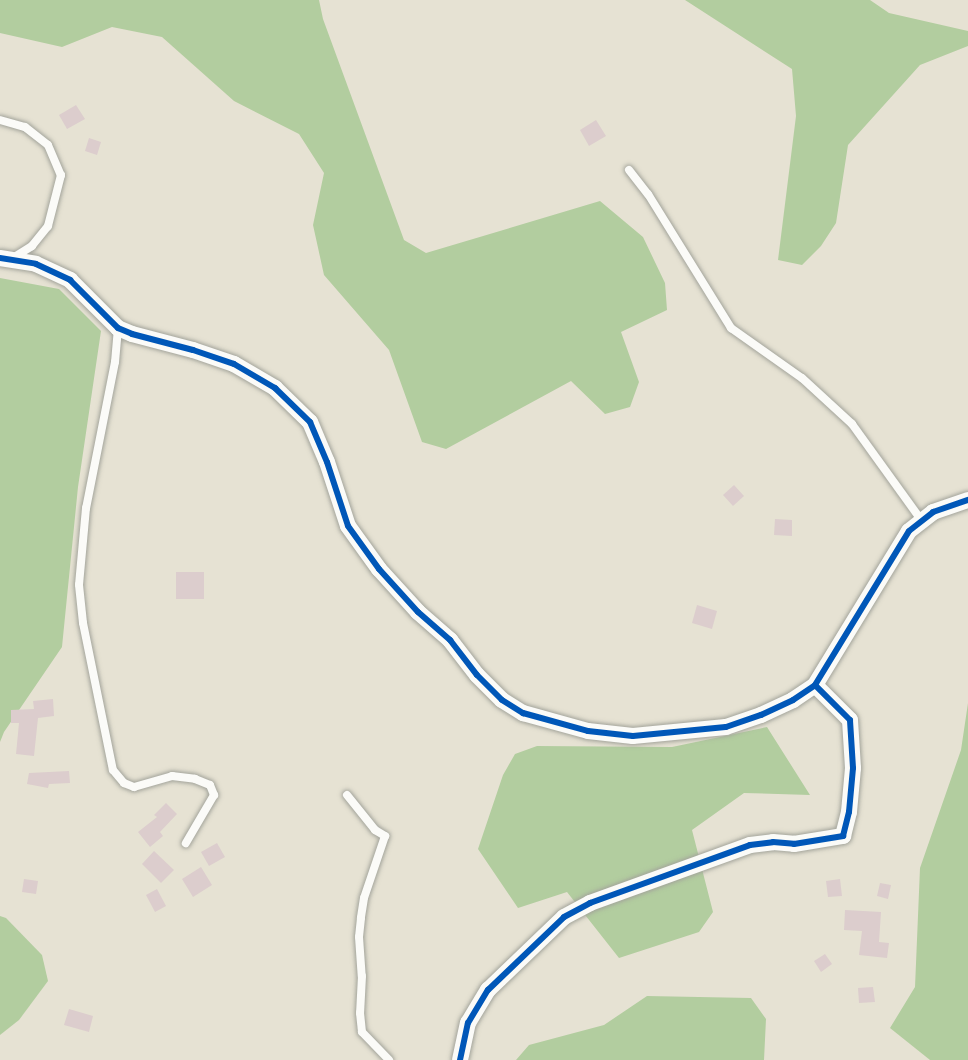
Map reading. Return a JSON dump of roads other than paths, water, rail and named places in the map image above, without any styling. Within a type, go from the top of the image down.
[{"type":"street","points":[[6,258],[36,264],[70,280],[118,327],[140,337],[193,350],[234,364],[275,388],[310,422],[327,462],[348,526],[379,569],[418,612],[450,640],[494,692],[523,713],[588,731],[633,736],[726,727],[761,715],[816,685],[909,531],[933,512],[968,501]]},
{"type":"street","points":[[460,1060],[468,1023],[488,990],[564,917],[590,903],[750,845],[773,842],[794,844],[843,836],[849,812],[853,768],[850,720],[816,685]]},
{"type":"lane","points":[[0,120],[25,127],[48,145],[61,175],[48,226],[32,246],[6,258]]},
{"type":"lane","points":[[629,170],[648,194],[731,328],[802,378],[852,424],[922,520]]},
{"type":"lane","points":[[118,327],[114,362],[86,508],[79,585],[83,623],[113,770],[124,783],[134,787],[172,776],[195,779],[210,785],[214,795],[186,843]]},
{"type":"lane","points":[[347,795],[364,819],[385,836],[364,898],[361,918],[359,936],[362,976],[360,1013],[362,1032],[370,1044],[389,1060]]}]
